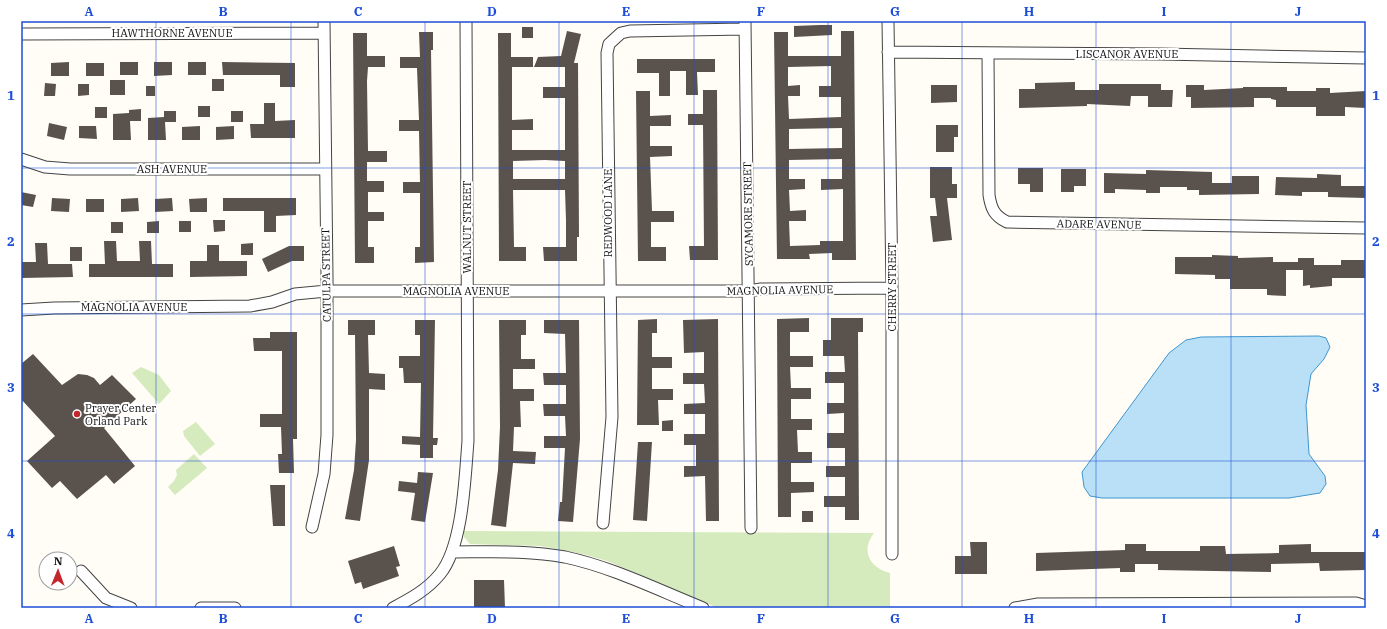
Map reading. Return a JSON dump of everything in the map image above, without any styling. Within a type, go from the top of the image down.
[{"type":"street","name":"CATULPA STREET","points":[[312,527],[326,455],[327,292],[324,169],[324,21]]},
{"type":"street","name":"WALNUT STREET","points":[[393,608],[420,594],[440,574],[452,552],[461,506],[468,441],[466,21]]},
{"type":"street","name":"CHERRY STREET","points":[[888,21],[892,288],[892,554]]},
{"type":"street","name":"REDWOOD LANE","points":[[603,523],[612,417],[609,291],[607,59],[609,44],[621,34],[630,31],[745,25]]},
{"type":"street","name":"SYCAMORE STREET","points":[[745,25],[751,528]]},
{"type":"street","name":"HAWTHORNE AVENUE","points":[[21,34],[324,33]]},
{"type":"street","name":"LISCANOR AVENUE","points":[[888,52],[988,54],[1161,54],[1366,58]]},
{"type":"street","name":"ADARE AVENUE","points":[[988,54],[989,195],[994,213],[1007,222],[1366,228]]},
{"type":"street","name":"ASH AVENUE","points":[[21,159],[45,166],[70,169],[324,169]]},
{"type":"street","name":"MAGNOLIA AVENUE","points":[[21,310],[54,308],[250,306],[272,302],[295,294],[327,292],[749,291],[892,288]]},
{"type":"street","points":[[452,552],[520,552],[566,558],[622,575],[703,608]]},
{"type":"street","points":[[82,571],[106,598],[131,608]]},
{"type":"street","points":[[1015,608],[1046,604],[1356,603],[1366,606]]},
{"type":"street","points":[[201,608],[235,608]]},
{"type":"green space","points":[[141,367],[159,375],[171,391],[159,404],[132,373]]},
{"type":"green space","points":[[196,422],[215,444],[200,456],[184,436],[183,431]]},
{"type":"green space","points":[[194,454],[207,468],[175,495],[168,487],[177,475],[176,470]]},
{"type":"green space","points":[[464,531],[874,533],[868,546],[869,558],[877,567],[890,573],[890,608],[718,608],[607,561],[583,554],[541,546],[470,544],[464,537]]},
{"type":"water","points":[[1319,336],[1326,338],[1330,347],[1324,359],[1311,374],[1306,405],[1309,454],[1325,476],[1326,484],[1320,493],[1289,498],[1102,498],[1090,496],[1084,487],[1082,472],[1169,353],[1186,340],[1201,337]]},
{"type":"building","points":[[832,25],[832,35],[794,37],[794,26]]},
{"type":"building","points":[[522,27],[533,27],[533,38],[522,38]]},
{"type":"building","points":[[567,31],[581,34],[574,63],[578,63],[579,237],[577,237],[577,261],[544,261],[543,247],[566,247],[565,190],[513,190],[514,247],[526,247],[526,261],[499,261],[498,33],[511,33],[511,57],[533,57],[533,67],[512,67],[512,120],[533,119],[533,130],[512,130],[512,150],[565,150],[565,98],[543,98],[543,87],[565,87],[565,67],[534,67],[538,57],[561,56]],"holes":[[[513,161],[565,161],[565,179],[513,179]]]},
{"type":"building","points":[[841,31],[854,31],[856,260],[832,260],[832,253],[809,254],[810,259],[777,259],[774,32],[788,32],[788,56],[841,56]],"holes":[[[831,66],[831,86],[819,86],[819,97],[841,97],[841,117],[789,119],[788,96],[800,96],[800,85],[788,86],[788,67]],[[842,128],[842,148],[789,149],[789,129]],[[842,159],[842,179],[821,179],[821,190],[843,189],[843,241],[820,241],[820,245],[790,246],[789,221],[806,221],[806,210],[790,211],[789,190],[805,189],[805,179],[789,179],[789,160]]]},
{"type":"building","points":[[419,32],[433,32],[433,50],[431,50],[434,262],[415,263],[415,247],[420,247],[420,193],[403,193],[403,182],[420,182],[419,131],[399,131],[399,120],[419,120],[417,68],[400,68],[400,57],[420,57]]},
{"type":"building","points":[[353,33],[367,33],[367,56],[385,56],[385,67],[368,67],[367,81],[368,151],[387,151],[387,162],[367,162],[367,181],[384,181],[384,192],[368,192],[368,212],[384,212],[384,221],[368,221],[368,247],[374,247],[374,263],[355,263]]},
{"type":"building","points":[[637,59],[715,59],[715,72],[697,72],[698,95],[686,95],[686,71],[670,71],[670,96],[659,96],[659,73],[637,73]]},
{"type":"building","points":[[69,62],[69,76],[51,76],[51,63]]},
{"type":"building","points":[[120,62],[138,62],[138,75],[120,75]]},
{"type":"building","points":[[154,62],[172,62],[172,75],[154,76]]},
{"type":"building","points":[[188,62],[206,62],[206,75],[188,75]]},
{"type":"building","points":[[222,62],[295,63],[295,87],[280,87],[280,75],[223,75]]},
{"type":"building","points":[[86,63],[104,63],[104,76],[86,76]]},
{"type":"building","points":[[212,79],[224,79],[224,91],[212,91]]},
{"type":"building","points":[[110,80],[125,80],[125,95],[110,95]]},
{"type":"building","points":[[1075,82],[1075,90],[1099,90],[1099,84],[1161,84],[1161,90],[1173,90],[1172,107],[1148,107],[1148,96],[1131,96],[1130,106],[1087,104],[1087,106],[1019,108],[1019,89],[1035,89],[1035,83]]},
{"type":"building","points":[[45,83],[56,84],[55,96],[44,96]]},
{"type":"building","points":[[78,84],[89,84],[89,95],[78,96]]},
{"type":"building","points":[[931,85],[957,85],[957,102],[931,103]]},
{"type":"building","points":[[1186,85],[1204,85],[1204,90],[1243,87],[1287,87],[1287,91],[1316,91],[1316,88],[1330,88],[1330,93],[1366,91],[1366,108],[1345,107],[1345,116],[1316,116],[1316,107],[1276,107],[1276,100],[1271,98],[1254,98],[1254,107],[1191,108],[1191,97],[1186,97]]},
{"type":"building","points":[[146,86],[155,86],[155,96],[146,96]]},
{"type":"building","points":[[703,90],[717,90],[718,260],[690,260],[689,246],[704,246],[703,125],[688,125],[688,114],[703,114]]},
{"type":"building","points":[[636,91],[650,91],[650,116],[671,115],[671,126],[650,126],[650,146],[672,146],[672,156],[650,157],[652,211],[674,211],[674,222],[651,222],[651,247],[666,247],[666,261],[638,261]]},
{"type":"building","points":[[264,103],[275,103],[275,121],[295,120],[295,138],[251,138],[250,124],[264,124]]},
{"type":"building","points":[[198,106],[210,106],[210,117],[198,117]]},
{"type":"building","points":[[95,107],[107,107],[107,118],[95,118]]},
{"type":"building","points":[[141,109],[141,121],[130,121],[131,140],[113,140],[113,114],[129,113],[129,110]]},
{"type":"building","points":[[164,111],[176,111],[176,122],[165,122],[166,140],[148,140],[148,118],[164,117]]},
{"type":"building","points":[[231,111],[243,111],[243,122],[231,122]]},
{"type":"building","points":[[49,123],[67,127],[64,140],[47,136]]},
{"type":"building","points":[[936,125],[958,125],[958,137],[954,137],[954,152],[936,152]]},
{"type":"building","points":[[79,126],[96,126],[97,139],[79,138]]},
{"type":"building","points":[[200,126],[200,140],[182,140],[182,127]]},
{"type":"building","points":[[234,126],[234,139],[216,140],[216,127]]},
{"type":"building","points":[[930,167],[952,167],[952,184],[957,184],[957,198],[947,198],[952,240],[933,242],[930,216],[937,216],[935,198],[930,198]]},
{"type":"building","points":[[1018,168],[1043,168],[1043,192],[1030,192],[1030,184],[1018,184]]},
{"type":"building","points":[[1061,169],[1086,169],[1086,186],[1074,186],[1074,192],[1061,192]]},
{"type":"building","points":[[1146,170],[1212,172],[1212,183],[1232,183],[1232,176],[1259,176],[1259,194],[1199,195],[1199,190],[1187,190],[1187,187],[1160,187],[1160,193],[1146,193],[1146,190],[1115,189],[1115,193],[1104,193],[1104,173],[1146,174]]},
{"type":"building","points":[[1317,174],[1341,175],[1341,186],[1366,186],[1366,198],[1328,197],[1328,192],[1302,192],[1302,196],[1275,195],[1276,177],[1317,178]]},
{"type":"building","points":[[21,192],[36,195],[33,207],[21,205]]},
{"type":"building","points":[[52,198],[70,199],[69,212],[51,211]]},
{"type":"building","points":[[138,198],[139,211],[121,212],[121,199]]},
{"type":"building","points":[[172,198],[173,211],[155,212],[155,199]]},
{"type":"building","points":[[207,198],[207,212],[190,212],[189,199]]},
{"type":"building","points":[[223,198],[296,198],[296,215],[276,216],[276,232],[264,232],[264,211],[223,211]]},
{"type":"building","points":[[86,199],[104,199],[104,212],[86,212]]},
{"type":"building","points":[[213,220],[225,220],[225,231],[214,232]]},
{"type":"building","points":[[159,221],[159,233],[147,233],[147,222]]},
{"type":"building","points":[[179,221],[191,221],[191,232],[179,232]]},
{"type":"building","points":[[111,222],[123,222],[123,233],[111,233]]},
{"type":"building","points":[[104,241],[116,241],[117,261],[140,261],[139,241],[151,241],[152,264],[173,264],[173,277],[89,277],[89,264],[105,264]]},
{"type":"building","points":[[35,243],[47,243],[48,264],[72,264],[73,277],[21,278],[21,262],[36,262]]},
{"type":"building","points":[[253,243],[253,255],[241,255],[241,244]]},
{"type":"building","points":[[207,245],[219,245],[219,261],[247,261],[247,276],[190,277],[190,261],[207,261]]},
{"type":"building","points":[[289,246],[304,246],[304,261],[292,261],[268,272],[262,259]]},
{"type":"building","points":[[70,247],[82,247],[82,261],[70,261]]},
{"type":"building","points":[[1212,255],[1238,256],[1238,258],[1273,257],[1273,262],[1298,262],[1298,258],[1314,258],[1314,265],[1341,265],[1341,260],[1366,260],[1366,278],[1332,278],[1332,286],[1310,288],[1310,285],[1303,286],[1303,270],[1286,270],[1286,296],[1267,295],[1267,289],[1230,289],[1230,279],[1215,279],[1215,275],[1175,274],[1175,257],[1212,257]]},
{"type":"building","points":[[809,318],[809,332],[790,332],[790,356],[813,356],[813,367],[790,367],[791,388],[811,388],[811,399],[791,399],[791,419],[812,419],[812,430],[797,430],[798,452],[812,452],[812,463],[791,463],[791,482],[814,482],[814,492],[791,493],[791,517],[778,517],[777,319]]},
{"type":"building","points":[[831,318],[863,318],[863,332],[858,332],[859,520],[845,520],[845,507],[824,507],[824,496],[845,496],[845,477],[826,477],[826,466],[845,466],[845,448],[827,448],[827,433],[844,433],[844,413],[827,414],[827,403],[844,403],[844,383],[825,383],[825,372],[845,372],[844,356],[823,356],[823,340],[831,340]]},
{"type":"building","points":[[657,319],[657,333],[652,333],[652,357],[672,357],[672,368],[652,368],[652,389],[673,389],[673,400],[658,400],[659,425],[637,425],[638,320]]},
{"type":"building","points":[[718,319],[719,521],[706,521],[705,476],[684,477],[684,466],[696,466],[696,445],[684,445],[684,434],[705,434],[705,414],[684,414],[684,404],[705,403],[704,384],[683,384],[683,373],[704,373],[704,352],[684,353],[683,320]]},
{"type":"building","points":[[348,320],[375,320],[375,335],[368,335],[369,373],[385,374],[385,390],[369,389],[369,460],[360,521],[345,519],[354,470],[356,440],[355,335],[348,335]]},
{"type":"building","points":[[415,320],[435,320],[433,438],[438,438],[437,445],[433,445],[433,458],[420,458],[420,445],[402,444],[402,436],[420,437],[421,383],[404,383],[403,368],[399,368],[399,356],[420,356],[420,335],[415,335]]},
{"type":"building","points":[[499,320],[526,320],[526,335],[521,335],[521,359],[535,359],[535,369],[513,369],[513,389],[534,389],[534,401],[520,401],[521,427],[514,427],[513,451],[536,452],[535,464],[513,463],[506,527],[491,525],[498,470],[500,427]]},
{"type":"building","points":[[544,320],[579,320],[580,439],[573,522],[558,521],[560,502],[562,502],[565,448],[544,448],[544,436],[566,436],[565,416],[544,416],[543,404],[566,404],[566,385],[544,385],[543,373],[566,373],[565,334],[544,333]]},
{"type":"building","points":[[270,332],[297,332],[297,439],[293,439],[294,473],[279,473],[278,454],[282,454],[281,427],[260,427],[260,414],[282,414],[282,351],[254,351],[253,338],[270,338]]},
{"type":"building","name":"Prayer Center Orland Park","points":[[33,354],[62,385],[78,374],[87,375],[94,378],[100,385],[112,375],[136,399],[104,428],[135,466],[114,484],[106,475],[77,499],[60,481],[52,488],[27,461],[55,436],[21,399],[21,364]]},
{"type":"building","points":[[673,420],[673,431],[662,431],[662,421]]},
{"type":"building","points":[[638,442],[652,442],[647,521],[633,520]]},
{"type":"building","points":[[418,472],[433,473],[425,522],[411,520],[415,493],[398,491],[399,481],[417,483]]},
{"type":"building","points":[[270,485],[285,485],[285,526],[273,526]]},
{"type":"building","points":[[802,511],[813,511],[813,522],[802,522]]},
{"type":"building","points":[[970,542],[987,542],[987,574],[955,574],[955,556],[971,556]]},
{"type":"building","points":[[1125,544],[1146,544],[1146,551],[1200,551],[1200,546],[1225,546],[1226,554],[1279,553],[1279,545],[1311,544],[1311,552],[1366,552],[1366,570],[1320,571],[1319,563],[1271,564],[1271,572],[1158,570],[1158,564],[1135,564],[1135,572],[1120,572],[1120,568],[1036,571],[1036,553],[1125,550]]},
{"type":"building","points":[[394,546],[400,566],[396,567],[399,576],[363,589],[361,582],[355,584],[348,561]]},
{"type":"building","points":[[474,580],[504,580],[505,608],[474,608]]},
{"type":"place","name":"Prayer Center Orland Park","points":[[77,414]]}]
